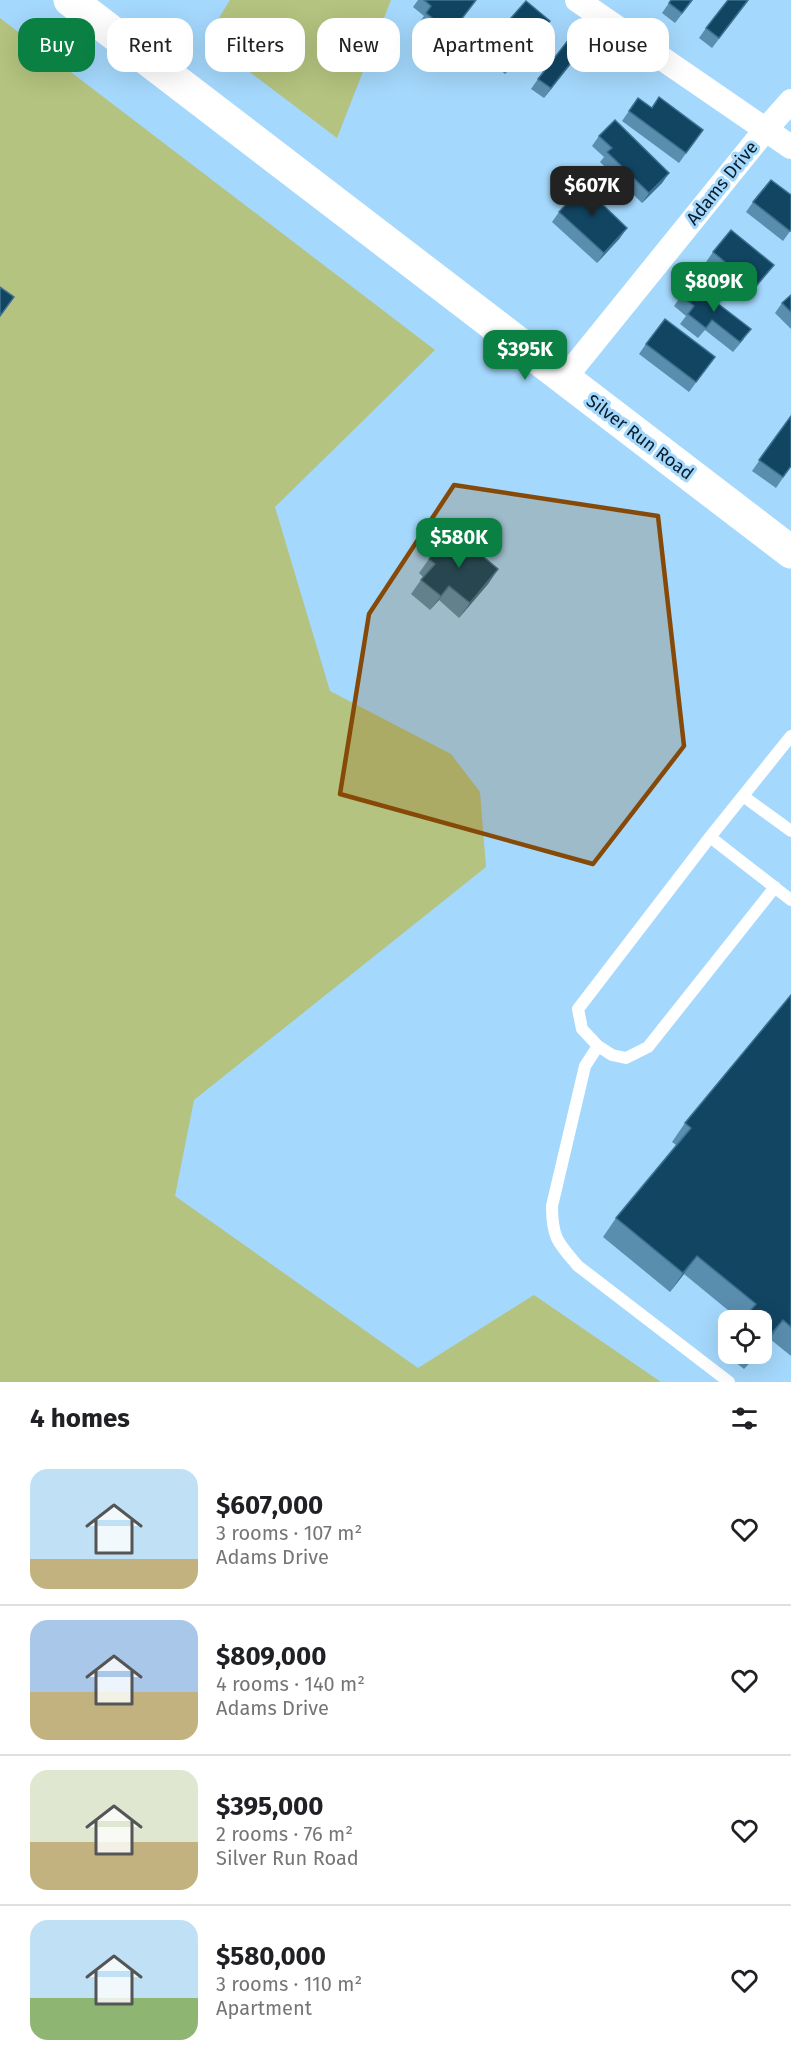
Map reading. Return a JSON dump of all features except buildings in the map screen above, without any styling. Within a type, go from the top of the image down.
[{"type":"main road","name":"Silver Run Road","points":[[70,0],[791,552]]},
{"type":"street","points":[[577,0],[791,147]]},
{"type":"street","name":"Adams Drive","points":[[564,379],[791,101]]},
{"type":"lane","points":[[775,887],[648,1047],[626,1058],[612,1055],[598,1046],[582,1029],[578,1009],[791,736]]},
{"type":"lane","points":[[743,796],[791,831]]},
{"type":"lane","points":[[710,837],[791,900]]},
{"type":"lane","points":[[598,1046],[585,1066],[552,1206],[552,1226],[558,1243],[578,1266],[729,1382]]},
{"type":"highlighted area","points":[[454,485],[658,516],[684,746],[593,864],[340,794],[369,614]]},
{"type":"green space","points":[[230,0],[391,0],[384,18],[317,18],[317,72],[363,72],[337,138],[250,72],[305,72],[305,18],[219,18]]},
{"type":"green space","points":[[0,18],[18,32],[18,72],[71,72],[435,350],[275,507],[330,691],[451,754],[480,792],[486,867],[194,1100],[175,1196],[418,1368],[534,1295],[661,1382],[0,1382]]}]
